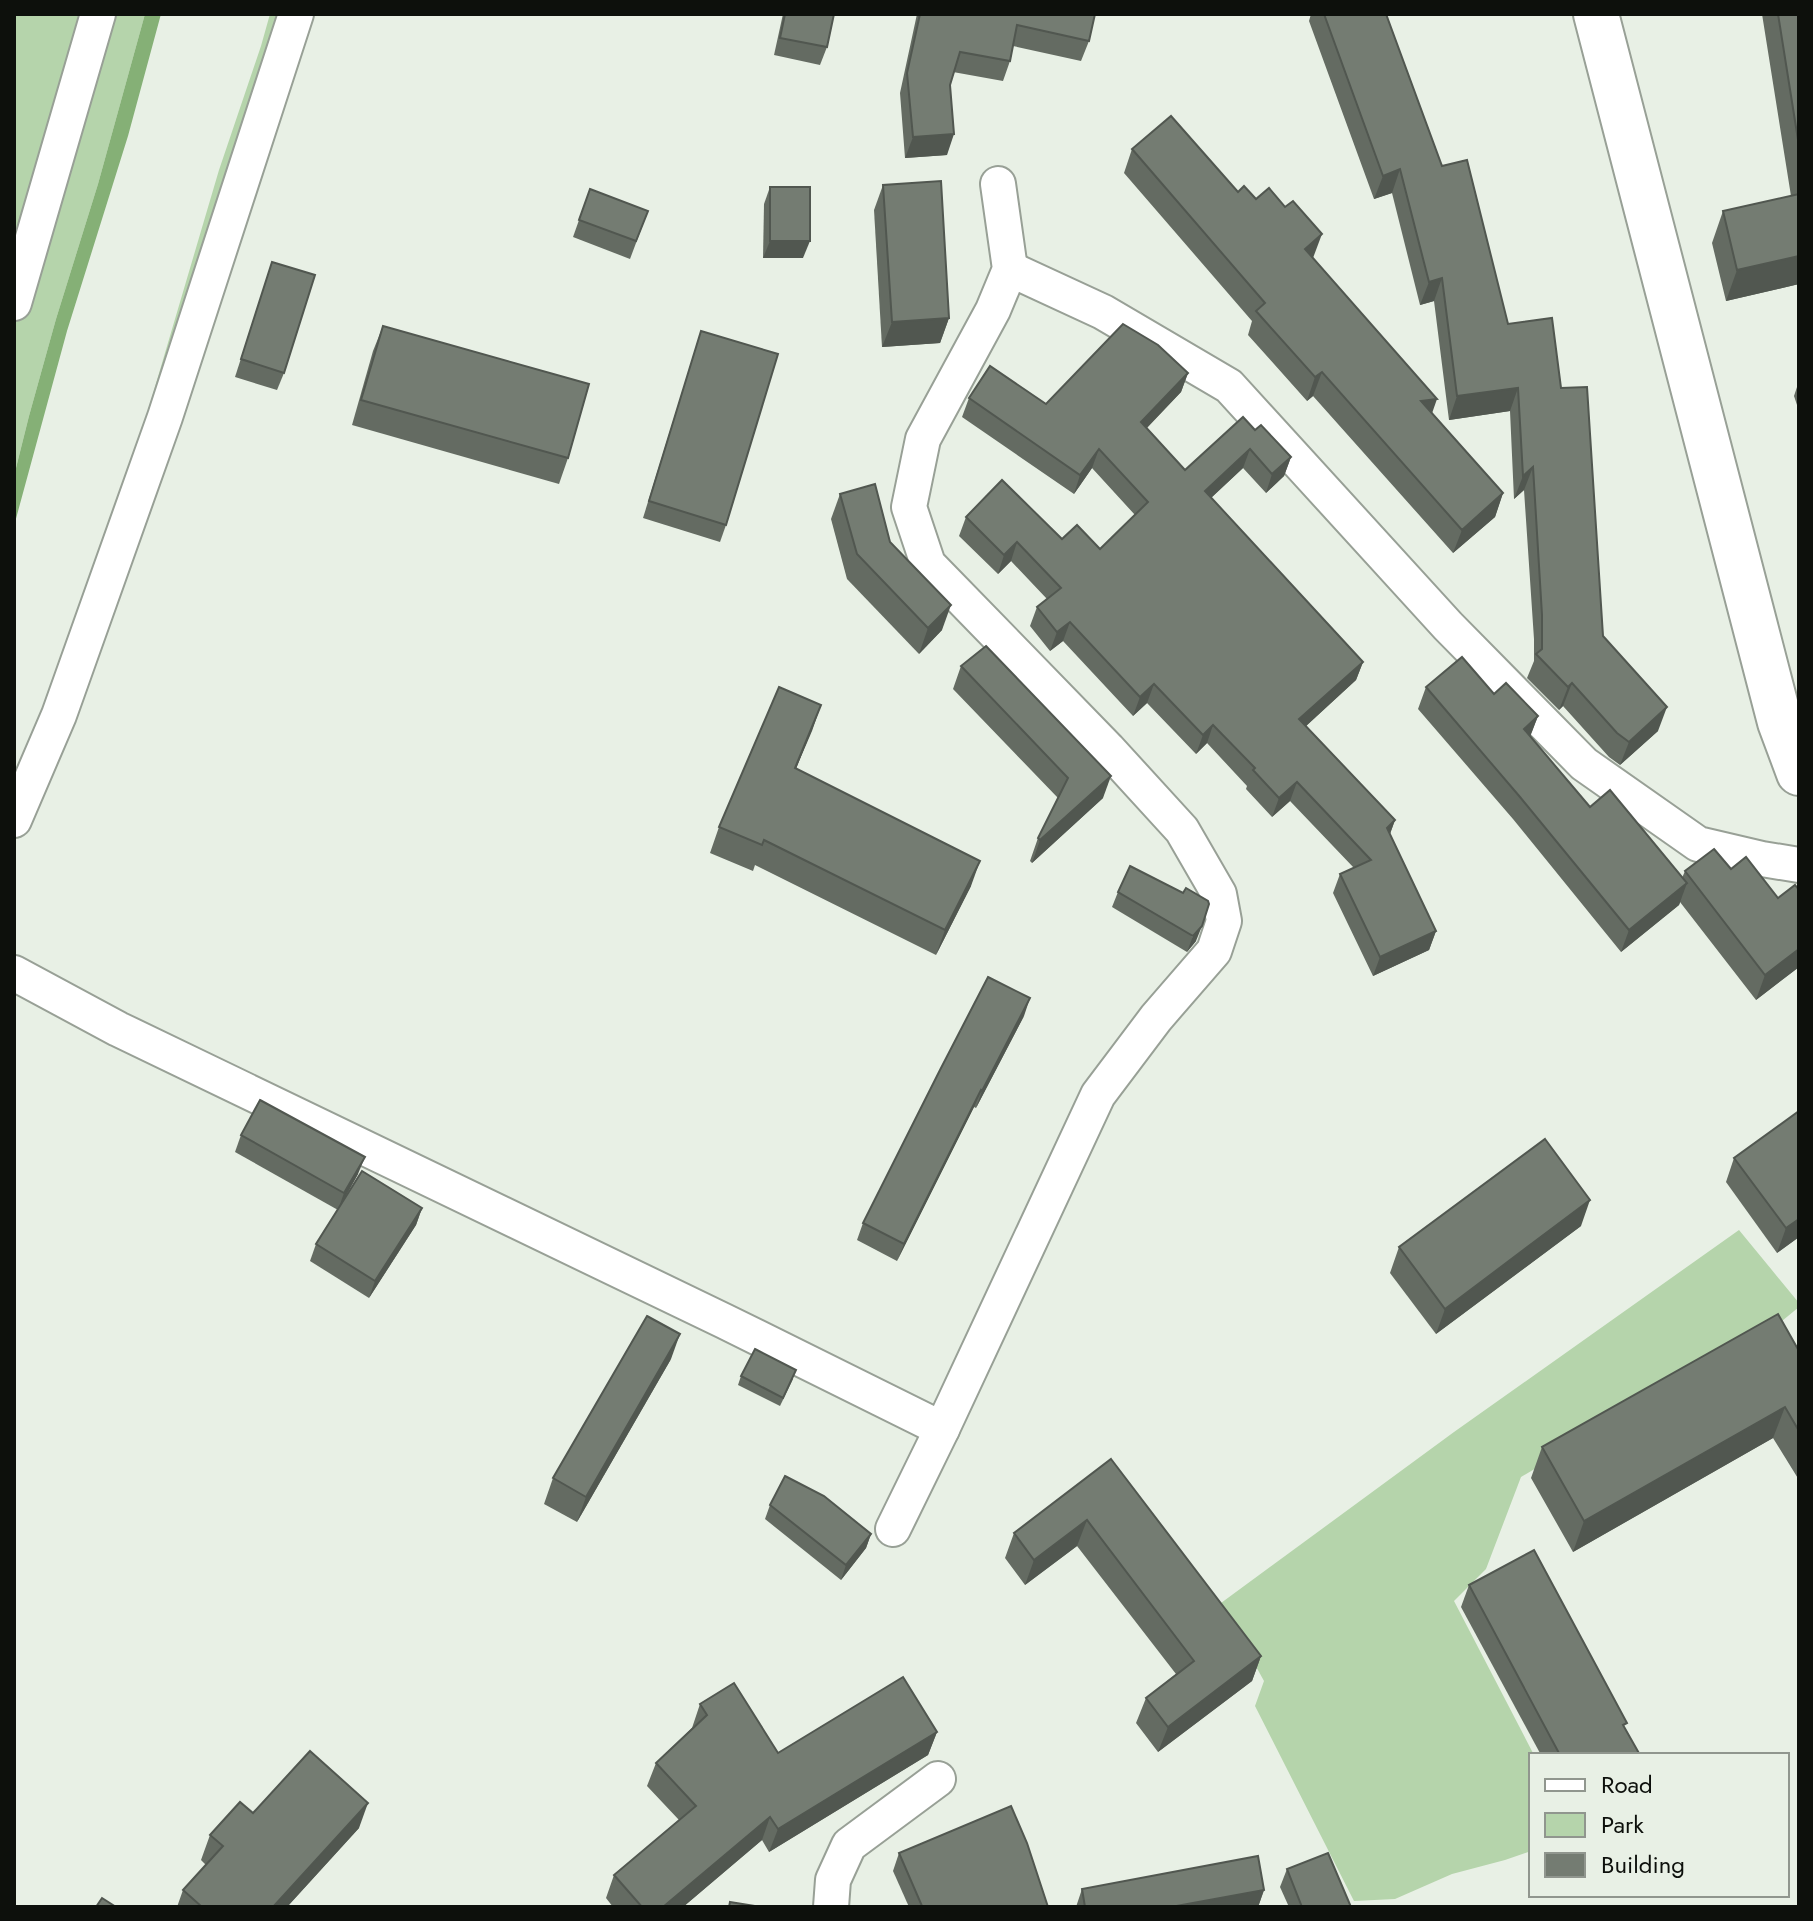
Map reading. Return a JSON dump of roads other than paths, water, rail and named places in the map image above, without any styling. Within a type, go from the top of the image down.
[{"type":"street","points":[[14,303],[98,14]]},
{"type":"street","points":[[14,820],[59,715],[160,432],[296,14]]},
{"type":"street","points":[[1596,14],[1780,722],[1799,773]]},
{"type":"street","points":[[893,1529],[1098,1095],[1156,1018],[1214,951],[1224,921],[1219,894],[1182,830],[1108,749],[928,564],[909,507],[923,439],[993,310],[1010,269],[998,184]]},
{"type":"street","points":[[1010,269],[1103,312],[1229,386],[1448,626],[1584,764],[1698,844],[1799,865]]},
{"type":"street","points":[[14,973],[118,1029],[942,1429]]},
{"type":"street","points":[[831,1907],[833,1880],[849,1845],[938,1779]]}]
